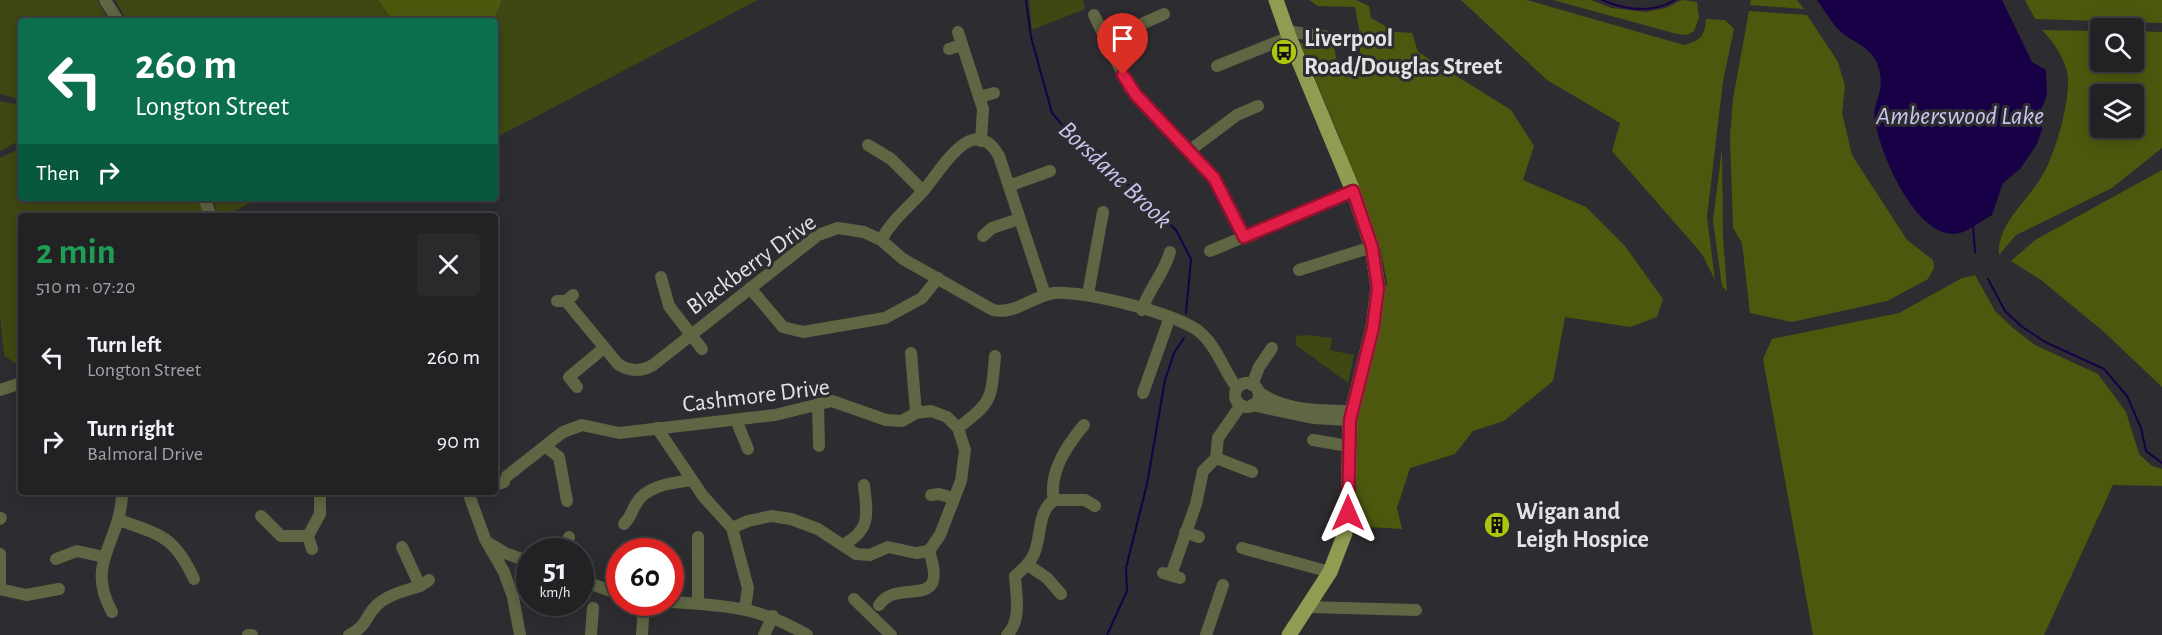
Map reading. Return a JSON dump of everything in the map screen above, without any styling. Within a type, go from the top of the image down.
[{"type":"main road","points":[[1276,0],[1287,34],[1353,191],[1372,247],[1377,276],[1376,309],[1350,416],[1348,513],[1345,534],[1330,572],[1289,635]]},
{"type":"street","points":[[105,0],[116,18]]},
{"type":"street","points":[[1106,40],[1164,14]]},
{"type":"street","points":[[1094,15],[1130,88],[1220,188],[1244,237]]},
{"type":"street","points":[[958,32],[984,118],[981,141]]},
{"type":"street","points":[[1217,66],[1287,34],[1335,38]]},
{"type":"street","points":[[949,49],[962,45]]},
{"type":"street","points":[[1118,96],[1130,88]]},
{"type":"street","points":[[979,97],[994,93]]},
{"type":"street","points":[[1189,151],[1237,115],[1258,106]]},
{"type":"street","points":[[881,240],[891,224],[923,191],[957,147],[970,141],[981,141],[996,152],[1045,295]]},
{"type":"street","points":[[866,144],[891,159],[923,191]]},
{"type":"street","points":[[1009,186],[1050,171]]},
{"type":"street","points":[[1210,251],[1353,191]]},
{"type":"street","points":[[1088,294],[1103,212]]},
{"type":"street","name":"Blackberry Drive","points":[[836,215],[838,228]]},
{"type":"street","points":[[981,218],[986,233],[1019,219]]},
{"type":"street","name":"Blackberry Drive","points":[[566,299],[604,348],[622,367],[642,370],[653,365],[818,235],[838,228],[856,229],[881,240],[898,255],[983,307],[998,311],[1009,310],[1045,295],[1065,292],[1088,294],[1170,317],[1193,327],[1207,339],[1237,388]]},
{"type":"street","points":[[1299,270],[1372,247]]},
{"type":"street","points":[[1142,310],[1150,287],[1165,270],[1170,252]]},
{"type":"street","points":[[646,276],[661,273],[669,306],[691,335]]},
{"type":"street","points":[[750,288],[785,333],[885,318],[922,298],[938,278]]},
{"type":"street","points":[[1143,393],[1170,317]]},
{"type":"street","name":"Blackberry Drive","points":[[691,335],[702,349]]},
{"type":"street","points":[[570,382],[604,348]]},
{"type":"street","points":[[1171,576],[1197,504],[1203,471],[1216,458],[1218,438],[1246,405],[1257,401],[1255,388],[1259,367],[1272,348]]},
{"type":"street","points":[[910,353],[916,413]]},
{"type":"street","points":[[732,528],[747,520],[771,516],[790,519],[818,529],[856,554],[870,555],[888,547],[916,553],[929,551],[940,536],[964,466],[965,450],[958,428],[984,408],[992,396],[995,356]]},
{"type":"street","points":[[1246,383],[1269,399],[1350,416],[1313,418],[1246,405],[1236,399],[1237,388],[1246,383]]},
{"type":"street","points":[[0,390],[18,384]]},
{"type":"street","name":"Cashmore Drive","points":[[502,481],[563,432],[582,425],[619,433],[775,415],[832,401],[866,414],[902,421],[916,413],[931,411],[947,417],[958,428]]},
{"type":"street","points":[[818,404],[819,446]]},
{"type":"street","points":[[736,420],[748,449]]},
{"type":"street","points":[[1054,500],[1051,486],[1056,470],[1066,449],[1084,424]]},
{"type":"street","points":[[657,428],[719,517],[732,528],[748,588],[745,608]]},
{"type":"street","points":[[1313,440],[1348,446]]},
{"type":"street","points":[[546,447],[559,457],[567,501]]},
{"type":"street","points":[[1216,458],[1252,472]]},
{"type":"street","points":[[624,524],[632,516],[636,503],[646,493],[663,484],[692,480]]},
{"type":"street","points":[[843,545],[857,537],[867,519],[864,485]]},
{"type":"street","points":[[931,495],[939,494],[953,498]]},
{"type":"street","points":[[112,612],[102,594],[99,576],[119,520],[121,495]]},
{"type":"street","points":[[312,549],[308,536],[320,514],[320,495]]},
{"type":"street","points":[[473,495],[487,542],[504,572],[513,597],[520,635]]},
{"type":"street","points":[[1007,635],[1014,628],[1017,614],[1015,576],[1028,565],[1035,552],[1042,514],[1047,505],[1054,500],[1085,500],[1095,506]]},
{"type":"street","points":[[261,516],[281,536],[308,536]]},
{"type":"street","points":[[119,520],[155,533],[174,544],[183,555],[194,579]]},
{"type":"street","points":[[1185,532],[1199,537]]},
{"type":"street","points":[[698,537],[698,603]]},
{"type":"street","points":[[487,542],[516,557]]},
{"type":"street","points":[[349,635],[366,631],[375,606],[393,594],[424,583],[402,547]]},
{"type":"street","points":[[1242,548],[1330,572]]},
{"type":"street","points":[[56,559],[76,551],[104,557]]},
{"type":"street","points":[[879,605],[884,598],[901,593],[920,593],[932,585],[936,572],[929,551]]},
{"type":"street","points":[[0,554],[0,588],[26,595],[59,589]]},
{"type":"street","points":[[1028,565],[1047,578],[1061,594]]},
{"type":"street","points":[[1206,635],[1223,585]]},
{"type":"street","points":[[854,599],[891,635]]},
{"type":"street","points":[[684,602],[745,608],[773,616],[807,635]]},
{"type":"street","points":[[1308,607],[1416,610]]},
{"type":"street","points":[[591,635],[592,616]]},
{"type":"street","points":[[642,635],[643,616]]},
{"type":"street","points":[[764,635],[773,616]]},
{"type":"green space","points":[[0,0],[97,0],[107,18],[18,18],[18,99],[0,94]]},
{"type":"green space","points":[[115,0],[378,0],[391,18],[125,18]]},
{"type":"green space","points":[[378,0],[502,0],[495,18],[391,18]]},
{"type":"green space","points":[[502,0],[758,0],[498,136],[498,18],[495,18]]},
{"type":"green space","points":[[1029,0],[1083,0],[1085,9],[1032,30]]},
{"type":"green space","points":[[1309,0],[1356,0],[1369,6],[1371,18],[1396,32],[1412,33],[1418,52],[1511,110],[1534,146],[1523,180],[1586,207],[1625,246],[1663,299],[1657,317],[1630,327],[1565,317],[1553,381],[1504,421],[1473,431],[1455,454],[1410,468],[1397,508],[1402,529],[1353,526],[1354,429],[1387,283],[1380,247],[1339,136],[1300,43],[1334,46],[1337,63],[1348,67],[1360,57],[1360,34],[1355,7],[1318,6]]},
{"type":"green space","points":[[1461,0],[1527,0],[1684,45],[1701,37],[1706,19],[1725,20],[1734,29],[1723,81],[1707,217],[1715,280],[1702,254],[1612,151],[1620,123],[1547,80]]},
{"type":"green space","points":[[1553,0],[1591,0],[1611,8],[1646,12],[1666,8],[1682,0],[1697,2],[1699,18],[1694,31],[1687,35],[1677,34]]},
{"type":"green space","points":[[1751,0],[1797,0],[1804,9],[1750,5]]},
{"type":"green space","points":[[2025,0],[2162,0],[2162,23],[2144,22],[2144,18],[2090,18],[2090,21],[2035,19]]},
{"type":"green space","points":[[1749,11],[1807,15],[1838,62],[1845,86],[1842,113],[1852,155],[1907,240],[1933,260],[1934,268],[1928,279],[1887,301],[1792,322],[1750,313],[1742,243],[1733,228],[1730,137],[1733,99]]},
{"type":"green space","points":[[2042,30],[2090,31],[2090,72],[2144,72],[2144,31],[2162,32],[2162,148],[2112,188],[2016,235],[1999,255],[2000,243],[2008,223],[2036,186],[2057,142],[2068,89],[2067,71],[2059,52]]},
{"type":"green space","points":[[0,101],[18,104],[18,142],[0,151]]},
{"type":"green space","points":[[1722,148],[1723,236],[1727,291],[1722,286],[1713,221]]},
{"type":"green space","points":[[18,149],[18,201],[201,201],[207,213],[18,213],[18,364],[4,356],[0,316],[0,158]]},
{"type":"green space","points":[[2162,170],[2162,387],[2103,331],[2041,280],[2011,261],[2035,240]]},
{"type":"green space","points":[[213,201],[254,201],[231,213],[218,213]]},
{"type":"green space","points":[[1975,275],[1995,311],[2013,328],[2035,345],[2098,374],[2126,412],[2139,454],[2152,466],[2162,469],[2162,486],[2113,485],[2044,635],[1813,635],[1763,359],[1772,339],[1899,313],[1962,278]]},
{"type":"green space","points":[[1296,336],[1332,338],[1330,350],[1354,355],[1348,383],[1296,345]]},
{"type":"water","name":"Amberswood Lake","points":[[1817,0],[2002,0],[2032,62],[2046,70],[2047,95],[2041,110],[2042,130],[2037,144],[2020,169],[2003,183],[1992,215],[1960,233],[1944,232],[1929,224],[1916,210],[1903,193],[1878,135],[1874,114],[1881,81],[1877,63],[1865,48],[1839,30]]},
{"type":"waterway","name":"Borsdane Brook","points":[[1026,0],[1031,37],[1052,113],[1070,134],[1100,152],[1123,180],[1176,230],[1191,259],[1186,313]]},
{"type":"waterway","points":[[1602,0],[1639,9],[1657,7],[1675,0]]},
{"type":"waterway","points":[[1973,226],[1975,252]]},
{"type":"waterway","points":[[1988,279],[2005,311],[2021,326],[2045,342],[2104,369],[2127,396],[2141,428],[2146,451],[2162,463]]},
{"type":"waterway","points":[[1107,635],[1127,591],[1126,568],[1147,484],[1165,380],[1174,353],[1184,338]]},
{"type":"place","name":"Liverpool Road/Douglas Street","points":[[1284,52]]},
{"type":"place","name":"Wigan and Leigh Hospice","points":[[1497,525]]},
{"type":"route","points":[[1123,75],[1130,88],[1146,107],[1214,178],[1244,237],[1353,191],[1372,247],[1378,288],[1373,328],[1350,420],[1348,513]]}]
